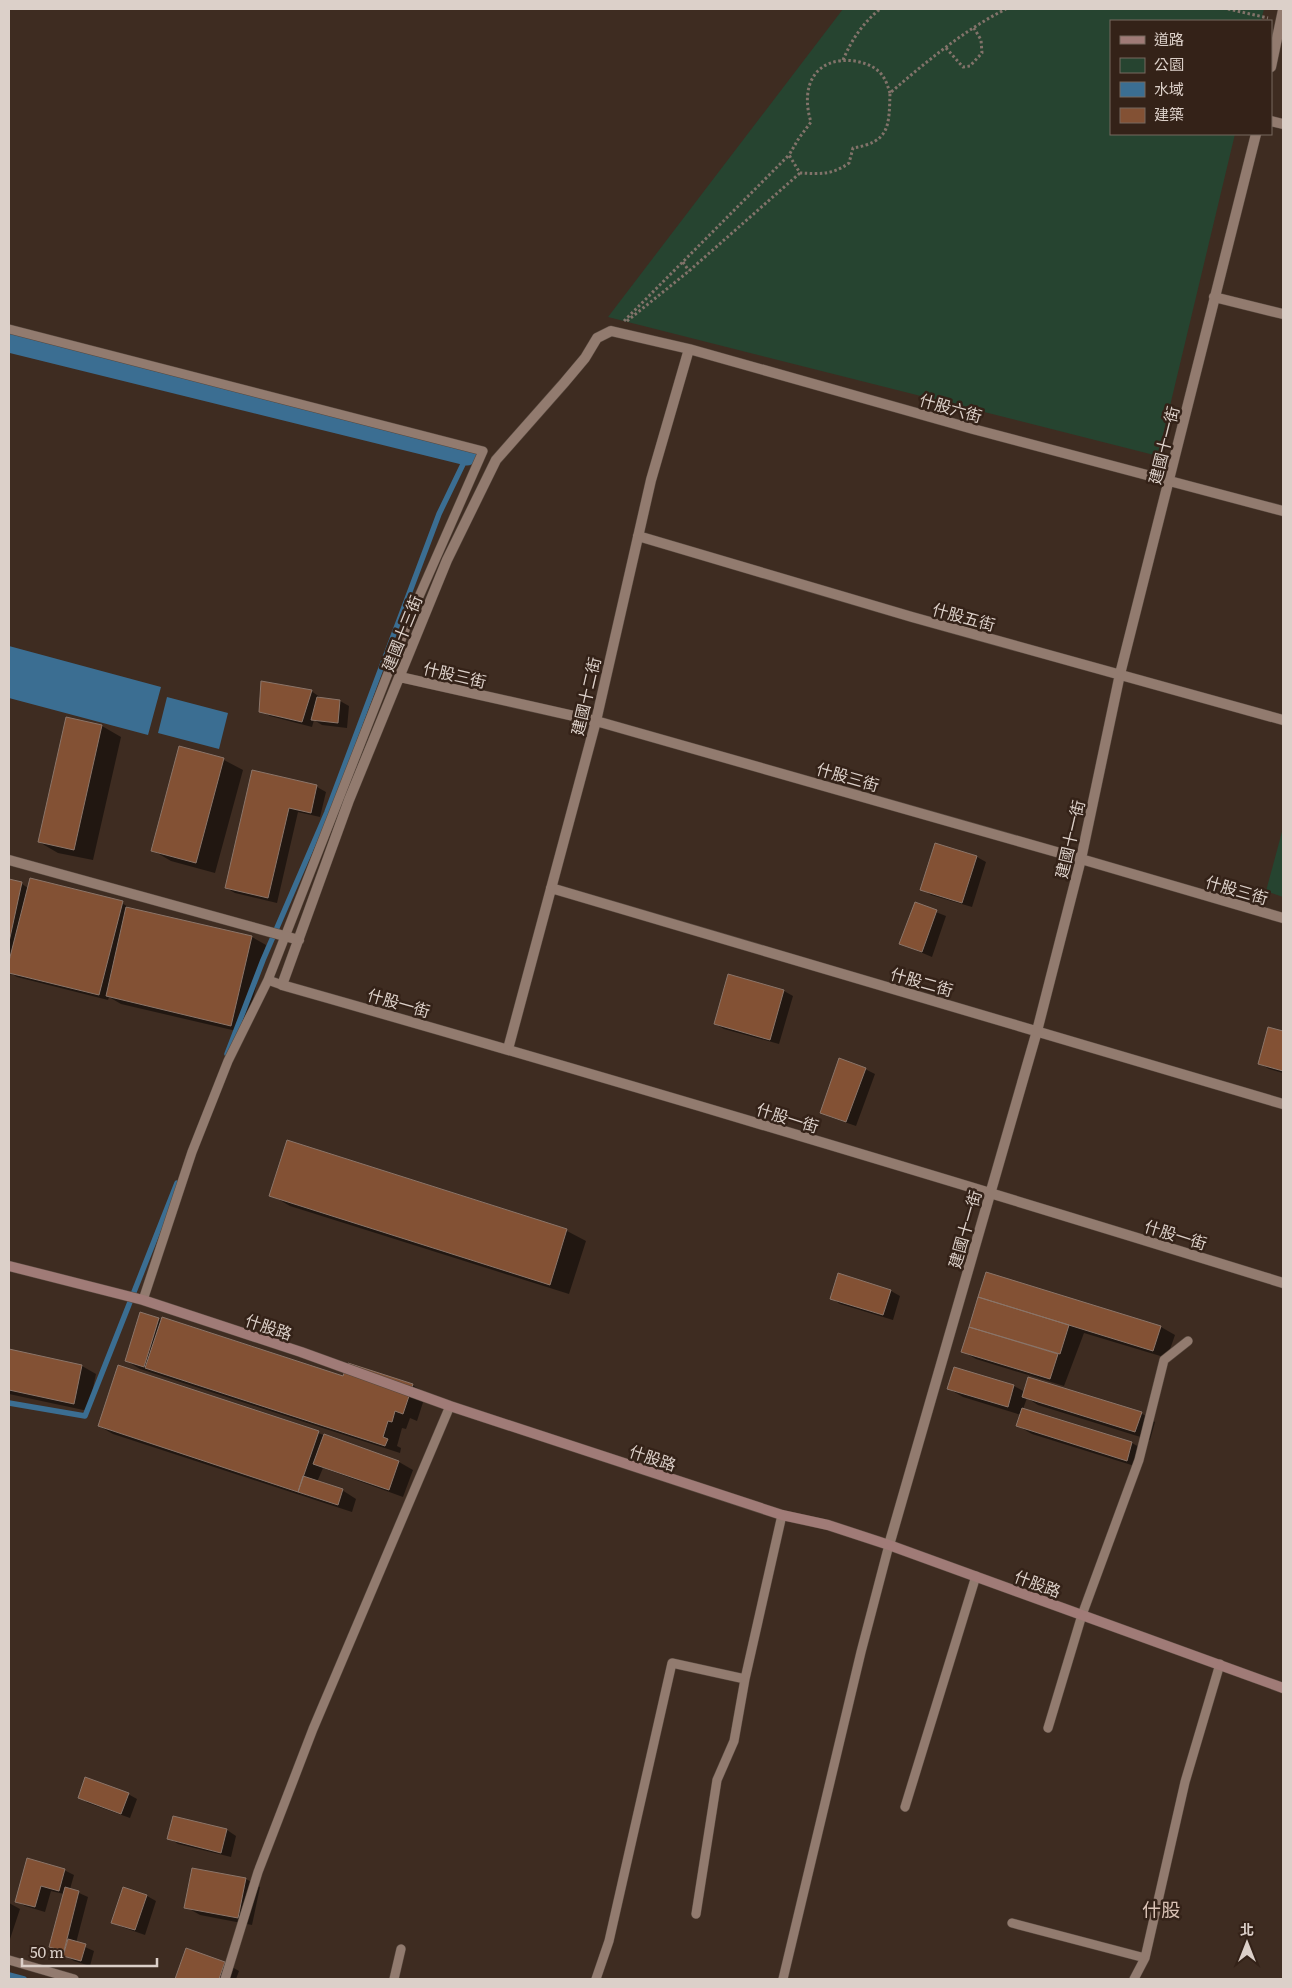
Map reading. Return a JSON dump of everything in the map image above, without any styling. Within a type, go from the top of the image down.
[{"type":"street","points":[[1272,62],[1283,10]]},
{"type":"street","name":"建國十一街","points":[[889,1545],[1037,1031],[1081,858],[1120,674],[1256,135]]},
{"type":"street","points":[[1214,297],[1283,314]]},
{"type":"street","name":"什股六街","points":[[612,331],[689,349],[973,429],[1283,511]]},
{"type":"street","name":"建國十三街","points":[[282,985],[349,800],[447,560],[496,460],[585,358],[597,338],[612,331]]},
{"type":"street","name":"建國十二街","points":[[508,1049],[596,721],[651,480],[689,349]]},
{"type":"street","name":"什股五街","points":[[638,536],[912,618],[1283,720]]},
{"type":"street","name":"什股三街","points":[[400,677],[596,721],[1081,858],[1283,918]]},
{"type":"street","points":[[9,860],[299,940]]},
{"type":"street","name":"什股二街","points":[[552,888],[1283,1104]]},
{"type":"street","name":"什股一街","points":[[282,985],[508,1049],[990,1192],[1283,1283]]},
{"type":"street","name":"什股路","points":[[9,1266],[144,1300],[301,1352],[450,1406],[782,1515],[828,1525],[889,1545],[1283,1688]]},
{"type":"lane","points":[[9,329],[483,451],[410,617],[268,980],[228,1062],[192,1152],[144,1300]]},
{"type":"lane","points":[[268,980],[282,985]]},
{"type":"lane","points":[[1048,1728],[1082,1615],[1139,1460],[1164,1360],[1188,1341]]},
{"type":"lane","points":[[225,1979],[258,1872],[310,1738],[450,1406]]},
{"type":"lane","points":[[696,1914],[717,1780],[734,1741],[745,1679],[782,1515]]},
{"type":"lane","points":[[783,1979],[861,1652],[889,1545]]},
{"type":"lane","points":[[905,1807],[976,1576]]},
{"type":"lane","points":[[596,1979],[609,1941],[672,1663],[745,1679]]},
{"type":"lane","points":[[1134,1979],[1144,1958],[1185,1782],[1220,1664]]},
{"type":"lane","points":[[1012,1923],[1144,1958]]},
{"type":"lane","points":[[394,1979],[401,1949]]},
{"type":"lane","points":[[9,1960],[74,1979]]},
{"type":"path","points":[[843,60],[852,40],[868,19],[880,9]]},
{"type":"path","points":[[890,93],[946,48],[974,28],[1006,9]]},
{"type":"path","points":[[1228,9],[1281,21]]},
{"type":"path","points":[[946,48],[963,67],[970,66],[982,53],[981,40],[974,28]]},
{"type":"path","points":[[843,60],[867,63],[882,75],[890,93],[889,123],[884,134],[868,146],[853,148],[849,163],[838,171],[823,174],[800,173],[689,272],[612,331],[789,155],[811,122],[807,108],[808,89],[814,74],[828,63],[843,60]]},
{"type":"path","points":[[789,155],[800,173]]},
{"type":"path","points":[[683,262],[689,272]]},
{"type":"green space","points":[[843,9],[1264,9],[1261,20],[1110,20],[1110,135],[1235,135],[1158,456],[608,317]]},
{"type":"green space","points":[[1283,828],[1283,897],[1266,891]]},
{"type":"water","points":[[9,646],[161,687],[148,735],[9,698]]},
{"type":"water","points":[[167,697],[228,713],[219,749],[158,733]]},
{"type":"building","points":[[261,681],[312,690],[302,722],[259,712]]},
{"type":"building","points":[[317,697],[340,700],[338,723],[311,720]]},
{"type":"building","points":[[66,717],[102,725],[74,850],[38,842]]},
{"type":"building","points":[[179,746],[224,758],[196,863],[151,851]]},
{"type":"building","points":[[252,770],[317,785],[311,813],[289,808],[268,898],[225,888]]},
{"type":"building","points":[[935,843],[977,856],[962,903],[920,890]]},
{"type":"building","points":[[30,878],[123,901],[99,995],[9,973],[9,961]]},
{"type":"building","points":[[9,879],[22,882],[9,942]]},
{"type":"building","points":[[915,902],[937,910],[922,952],[899,944]]},
{"type":"building","points":[[126,907],[252,936],[231,1026],[106,996]]},
{"type":"building","points":[[728,974],[784,990],[770,1040],[714,1024]]},
{"type":"building","points":[[1268,1027],[1283,1031],[1283,1071],[1258,1064]]},
{"type":"building","points":[[839,1058],[866,1068],[846,1122],[820,1113]]},
{"type":"building","points":[[287,1140],[567,1229],[550,1285],[269,1196]]},
{"type":"building","points":[[986,1272],[1161,1326],[1153,1351],[978,1297]]},
{"type":"building","points":[[838,1273],[891,1290],[883,1315],[830,1299]]},
{"type":"building","points":[[978,1297],[1069,1325],[1060,1354],[969,1327]]},
{"type":"building","points":[[140,1312],[159,1318],[144,1367],[125,1361]]},
{"type":"building","points":[[162,1317],[343,1376],[348,1363],[413,1384],[403,1414],[395,1411],[392,1422],[388,1421],[383,1437],[388,1439],[385,1446],[145,1368]]},
{"type":"building","points":[[969,1327],[1058,1354],[1050,1379],[961,1352]]},
{"type":"building","points":[[9,1349],[82,1365],[74,1404],[9,1390]]},
{"type":"building","points":[[118,1365],[319,1431],[298,1492],[98,1426]]},
{"type":"building","points":[[954,1367],[1014,1385],[1008,1407],[947,1389]]},
{"type":"building","points":[[1028,1377],[1142,1412],[1135,1432],[1022,1397]]},
{"type":"building","points":[[1022,1408],[1132,1442],[1127,1461],[1016,1426]]},
{"type":"building","points":[[324,1434],[399,1461],[389,1490],[313,1464]]},
{"type":"building","points":[[303,1476],[343,1489],[338,1505],[298,1492]]},
{"type":"building","points":[[85,1777],[129,1793],[121,1814],[78,1798]]},
{"type":"building","points":[[173,1816],[227,1829],[221,1853],[167,1839]]},
{"type":"building","points":[[27,1858],[65,1869],[59,1891],[41,1886],[35,1907],[15,1902]]},
{"type":"building","points":[[192,1868],[246,1878],[238,1918],[184,1908]]},
{"type":"building","points":[[65,1887],[79,1891],[64,1951],[49,1947]]},
{"type":"building","points":[[123,1887],[147,1895],[135,1930],[111,1923]]},
{"type":"building","points":[[68,1939],[86,1944],[81,1961],[63,1956]]},
{"type":"building","points":[[186,1948],[225,1962],[219,1979],[175,1979]]},
{"type":"waterway","points":[[9,343],[467,456]]},
{"type":"waterway","points":[[227,1054],[263,960],[327,812],[439,514],[467,456]]},
{"type":"waterway","points":[[9,1403],[85,1416],[177,1183]]},
{"type":"waterway","points":[[9,1975],[24,1979]]},
{"type":"district","name":"什股","points":[[1161,1909]]}]
